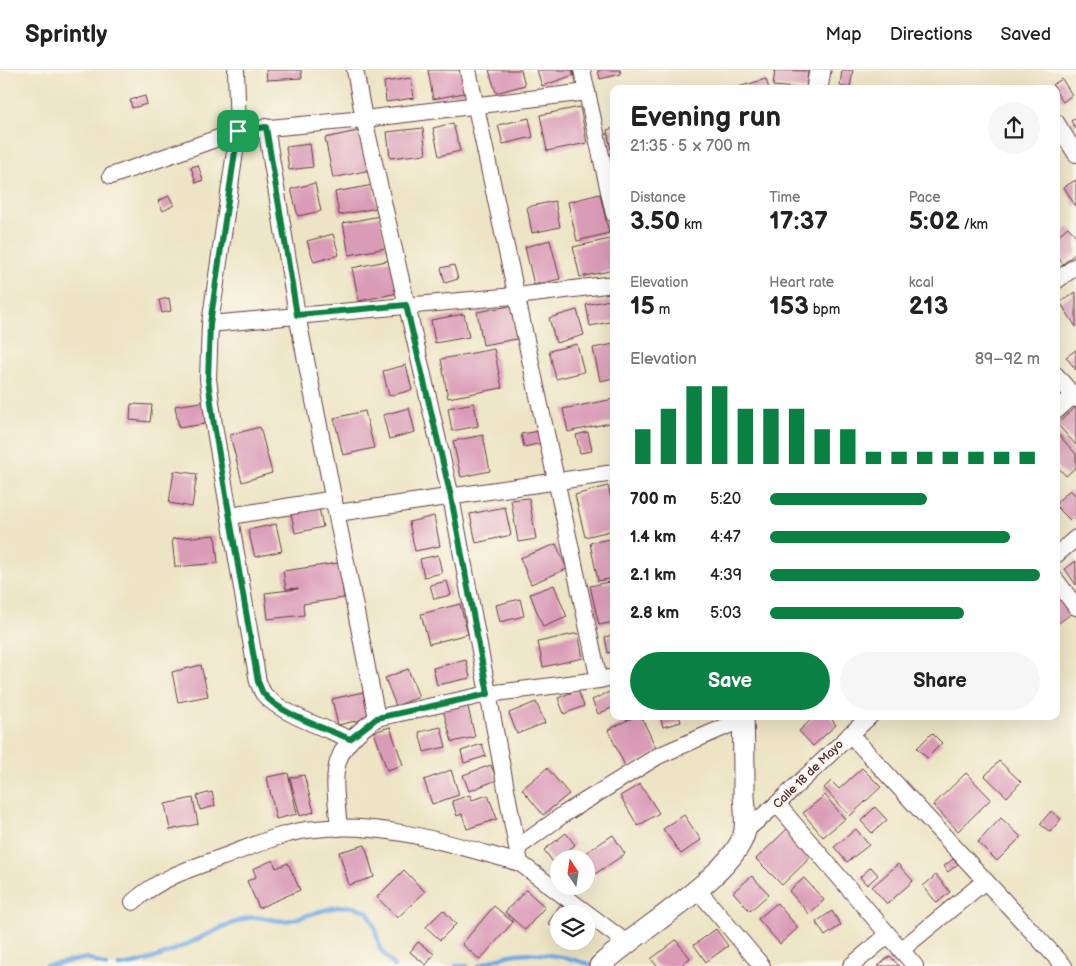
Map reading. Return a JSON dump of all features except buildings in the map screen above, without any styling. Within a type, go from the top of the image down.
[{"type":"street","points":[[236,70],[238,131],[210,324],[208,380],[214,425],[258,682],[262,692],[286,711],[350,739]]},
{"type":"street","points":[[355,70],[364,119],[451,497],[519,855]]},
{"type":"street","points":[[339,828],[335,786],[336,769],[340,754],[350,739],[377,718],[488,694],[606,679],[557,481],[468,70]]},
{"type":"street","points":[[582,70],[610,196]]},
{"type":"street","points":[[818,85],[820,70]]},
{"type":"street","points":[[111,176],[238,131],[364,119],[587,92]]},
{"type":"street","points":[[266,127],[297,315],[377,718]]},
{"type":"street","points":[[1060,128],[1076,154]]},
{"type":"street","points":[[1060,278],[1076,266]]},
{"type":"street","points":[[210,324],[610,284]]},
{"type":"street","points":[[1060,379],[1075,396],[1060,408]]},
{"type":"street","points":[[230,516],[451,497],[610,474]]},
{"type":"street","points":[[1060,552],[1076,538]]},
{"type":"street","points":[[1060,585],[1076,607]]},
{"type":"street","points":[[519,855],[564,814],[658,756],[736,720]]},
{"type":"street","points":[[605,961],[723,868],[737,850],[745,831],[743,720]]},
{"type":"street","name":"Calle 18 de Mayo","points":[[745,831],[777,804],[866,720]]},
{"type":"street","points":[[850,734],[1064,966]]},
{"type":"street","points":[[777,804],[915,966]]},
{"type":"street","points":[[133,902],[145,891],[179,873],[274,838],[314,829],[362,827],[422,836],[519,855],[628,944]]},
{"type":"street","points":[[901,950],[986,881]]},
{"type":"street","points":[[697,889],[762,966]]},
{"type":"street","points":[[851,966],[888,935]]},
{"type":"waterway","points":[[119,966],[152,959],[244,919],[255,917],[286,921],[345,906],[355,907],[368,912],[375,928],[380,949],[394,966]]},
{"type":"waterway","points":[[478,966],[506,956],[525,953],[555,956],[594,966]]},
{"type":"waterway","points":[[45,966],[87,958],[106,966]]},
{"type":"waterway","points":[[456,966],[467,966]]},
{"type":"route","points":[[266,127],[297,315],[406,305],[451,497],[488,694],[377,718],[350,739],[286,711],[262,692],[258,682],[208,380],[210,324],[238,131],[266,127]]}]
